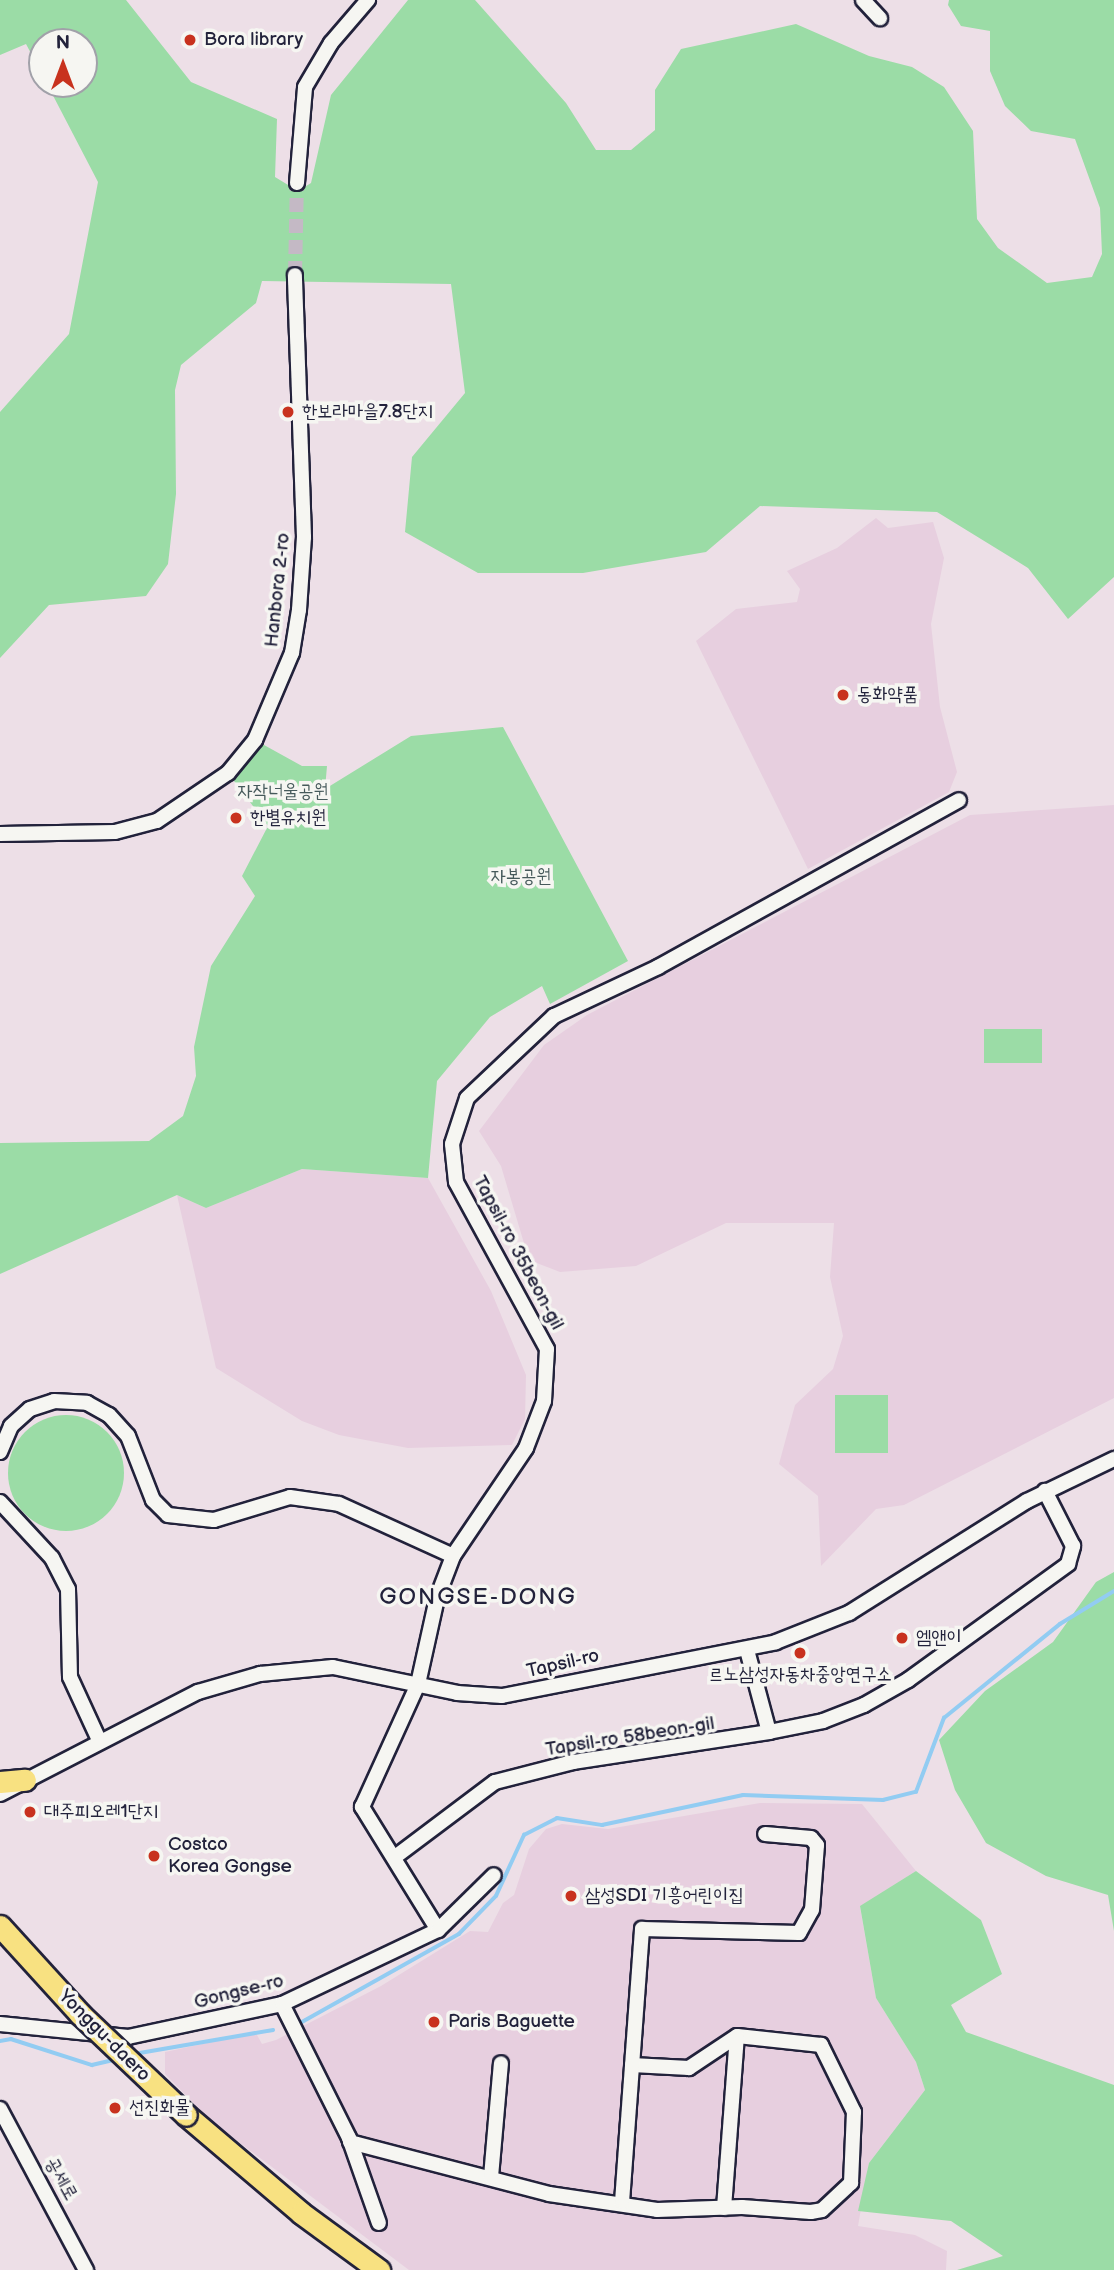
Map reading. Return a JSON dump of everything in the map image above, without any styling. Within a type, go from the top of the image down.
[{"type":"highway","points":[[0,1782],[25,1780]]},
{"type":"highway","name":"Yonggu-daero","points":[[0,1926],[80,2014],[186,2115],[301,2213],[379,2270]]},
{"type":"street","points":[[297,183],[305,87],[331,43],[368,0]]},
{"type":"street","points":[[863,0],[880,18]]},
{"type":"street","name":"Hanbora 2-ro","points":[[0,834],[115,832],[157,821],[228,773],[255,740],[292,653],[299,611],[304,537],[295,275]]},
{"type":"street","name":"Tapsil-ro 35beon-gil","points":[[396,1857],[362,1807],[418,1684],[437,1598],[453,1556],[526,1448],[544,1401],[547,1349],[456,1182],[452,1144],[467,1098],[554,1016],[658,967],[959,800]]},
{"type":"street","points":[[0,1452],[11,1426],[30,1409],[54,1401],[87,1403],[109,1415],[128,1436],[153,1500],[168,1516],[214,1520],[290,1497],[339,1504],[453,1556]]},
{"type":"street","name":"Tapsil-ro","points":[[0,1794],[99,1740],[198,1692],[260,1674],[333,1667],[418,1684],[502,1696],[747,1650],[849,1613],[1045,1491],[1114,1459]]},
{"type":"street","name":"Tapsil-ro 58beon-gil","points":[[396,1857],[495,1782],[573,1762],[769,1732],[823,1721],[897,1687],[1068,1564],[1073,1546],[1045,1491]]},
{"type":"street","points":[[0,1502],[52,1558],[68,1589],[71,1676],[99,1740]]},
{"type":"street","points":[[747,1650],[769,1732]]},
{"type":"street","points":[[622,2202],[642,1928],[799,1933],[812,1910],[817,1845],[811,1838],[765,1835]]},
{"type":"street","points":[[396,1857],[438,1930]]},
{"type":"street","name":"Gongse-ro","points":[[0,2024],[128,2037],[282,2004],[438,1930],[494,1875]]},
{"type":"street","points":[[282,2004],[350,2142],[379,2223]]},
{"type":"street","points":[[350,2142],[549,2194],[622,2202],[657,2210],[822,2210],[850,2183],[857,2125],[821,2045],[737,2036],[689,2068],[632,2065]]},
{"type":"street","points":[[724,2208],[737,2036]]},
{"type":"street","points":[[491,2177],[501,2063]]},
{"type":"street","name":"공세로","points":[[0,2109],[86,2270]]},
{"type":"shaded area","points":[[876,518],[888,528],[933,522],[944,558],[931,624],[940,707],[957,772],[949,792],[808,869],[696,641],[736,609],[797,602],[800,589],[787,571],[837,548]]},
{"type":"shaded area","points":[[1114,805],[1114,1398],[904,1505],[876,1509],[821,1566],[818,1496],[779,1464],[795,1405],[833,1369],[843,1336],[830,1277],[834,1223],[726,1223],[636,1266],[560,1272],[529,1260],[501,1166],[479,1131],[544,1045],[587,1015],[970,815]]},
{"type":"shaded area","points":[[302,1169],[428,1178],[491,1291],[526,1375],[525,1419],[512,1445],[408,1448],[339,1435],[302,1421],[216,1368],[177,1195],[206,1208]]},
{"type":"shaded area","points":[[760,1803],[862,1804],[916,1871],[860,1907],[876,1998],[916,2062],[925,2090],[869,2163],[858,2226],[915,2235],[947,2251],[946,2270],[409,2270],[212,2122],[165,2074],[165,2052],[240,2036],[257,2035],[262,2044],[276,2040],[381,1986],[470,1931],[488,1932],[503,1903],[514,1895],[529,1849],[546,1829],[562,1824],[608,1829]]},
{"type":"green space","points":[[0,0],[126,0],[191,82],[277,119],[275,177],[298,191],[311,183],[331,95],[408,0],[475,0],[566,103],[596,150],[631,150],[655,130],[655,90],[681,49],[796,24],[869,56],[912,67],[944,87],[973,131],[977,219],[998,248],[1047,283],[1092,277],[1102,254],[1100,208],[1075,139],[1031,131],[1005,106],[990,71],[990,31],[961,26],[948,5],[949,0],[1114,0],[1114,577],[1068,619],[1028,568],[937,512],[760,506],[706,552],[583,573],[478,573],[405,532],[412,457],[465,393],[451,284],[262,281],[256,303],[181,365],[175,390],[176,494],[168,564],[146,596],[49,605],[0,658],[0,412],[69,334],[98,182],[54,98],[98,98],[98,28],[28,28],[28,48],[26,44],[0,55]]},
{"type":"green space","points":[[503,727],[628,961],[550,1004],[542,986],[490,1017],[437,1081],[428,1178],[302,1169],[206,1208],[177,1195],[0,1274],[0,1143],[149,1141],[183,1116],[196,1076],[194,1047],[211,966],[255,896],[242,876],[268,826],[228,773],[255,740],[302,766],[327,766],[325,789],[411,736]]},
{"type":"green space","points":[[984,1029],[1042,1029],[1042,1063],[984,1063]]},
{"type":"green space","points":[[835,1395],[888,1395],[888,1453],[835,1453]]},
{"type":"green space","points":[[66,1415],[88,1420],[107,1432],[119,1451],[124,1473],[119,1495],[107,1514],[88,1526],[66,1531],[44,1526],[25,1514],[13,1495],[8,1473],[13,1451],[25,1432],[44,1420]]},
{"type":"green space","points":[[1114,1572],[1114,1931],[1108,1895],[1046,1876],[986,1843],[955,1790],[939,1740],[985,1691],[1053,1642],[1096,1582]]},
{"type":"green space","points":[[916,1871],[981,1920],[1002,1974],[951,2005],[966,2032],[1114,2085],[1114,2270],[957,2270],[1003,2256],[951,2221],[858,2211],[869,2163],[925,2090],[916,2062],[876,1998],[860,1906]]},
{"type":"waterway","points":[[302,2022],[459,1934],[496,1896],[524,1835],[557,1818],[602,1825],[743,1795],[883,1800],[916,1792],[944,1718],[1060,1624],[1114,1591]]},
{"type":"waterway","points":[[134,2054],[273,2030]]},
{"type":"waterway","points":[[0,2041],[11,2039],[92,2065],[117,2059]]},
{"type":"tunnel","points":[[295,275],[297,183]]},
{"type":"place","name":"Bora library","points":[[190,40]]},
{"type":"place","name":"한보라마을7.8단지","points":[[288,412]]},
{"type":"place","name":"동화약품","points":[[843,695]]},
{"type":"place","name":"한별유치원","points":[[236,818]]},
{"type":"place","name":"엠앤이","points":[[902,1638]]},
{"type":"place","name":"르노삼성자동차중앙연구소","points":[[800,1653]]},
{"type":"place","name":"대주피오레1단지","points":[[30,1812]]},
{"type":"place","name":"Costco Korea Gongse","points":[[154,1856]]},
{"type":"place","name":"삼성SDI 기흥어린이집","points":[[571,1896]]},
{"type":"place","name":"Paris Baguette","points":[[434,2022]]},
{"type":"place","name":"선진화물","points":[[115,2108]]},
{"type":"district","name":"GONGSE-DONG","points":[[478,1597]]},
{"type":"park label","name":"자작너울공원","points":[[283,792]]},
{"type":"park label","name":"자봉공원","points":[[521,877]]}]
